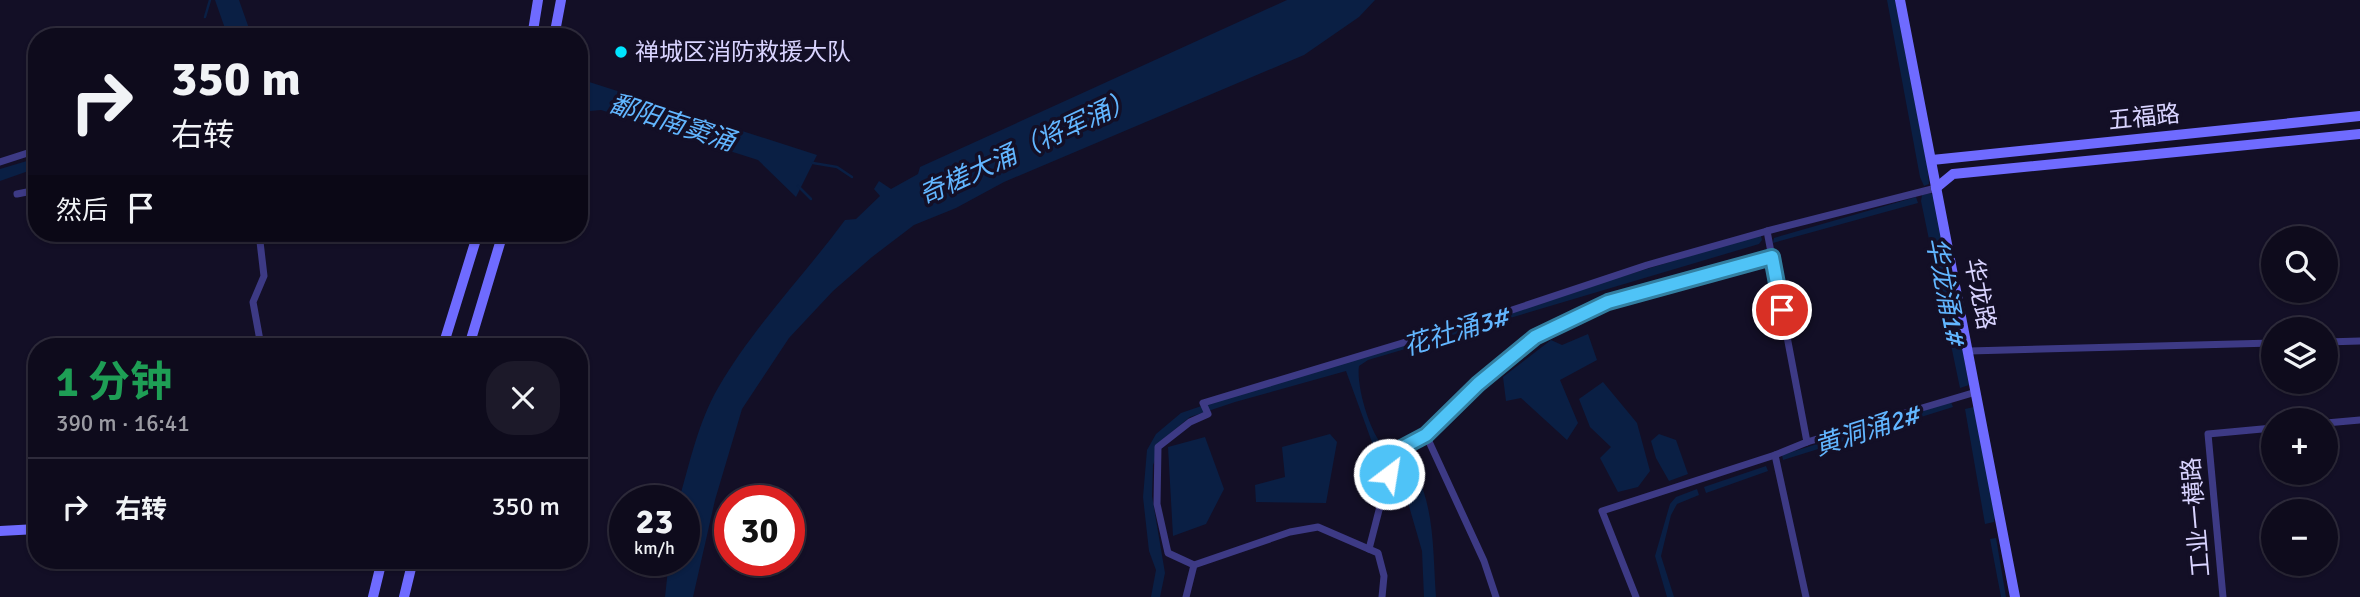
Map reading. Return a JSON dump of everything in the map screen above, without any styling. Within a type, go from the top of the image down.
[{"type":"street","points":[[533,28],[538,0]]},
{"type":"street","points":[[556,28],[561,0]]},
{"type":"street","name":"华龙路","points":[[1900,0],[2015,597]]},
{"type":"street","name":"五福路","points":[[1932,160],[2360,116]]},
{"type":"street","name":"五福路","points":[[1936,188],[1953,174],[2360,134]]},
{"type":"street","points":[[0,162],[28,153]]},
{"type":"street","points":[[1382,597],[1384,576],[1378,553],[1318,527],[1290,532],[1194,565],[1168,553],[1157,503],[1158,447],[1190,422],[1209,414],[1205,408],[1269,382],[1512,310],[1647,265],[1768,237],[1936,188]]},
{"type":"street","points":[[17,194],[28,192]]},
{"type":"street","points":[[1768,237],[1807,442]]},
{"type":"street","points":[[259,242],[264,276],[253,302],[260,338]]},
{"type":"street","points":[[445,338],[475,242]]},
{"type":"street","points":[[472,338],[500,242]]},
{"type":"street","points":[[1369,549],[1394,452],[1426,435],[1478,384],[1535,337],[1608,302],[1772,257]]},
{"type":"street","points":[[2338,342],[2360,341]]},
{"type":"street","points":[[1969,351],[2261,343]]},
{"type":"street","points":[[1636,597],[1602,511],[1775,455],[1807,442],[1976,392]]},
{"type":"street","points":[[2338,422],[2360,420]]},
{"type":"street","name":"工业一横路","points":[[2222,597],[2208,434],[2261,429]]},
{"type":"street","points":[[1426,435],[1484,561],[1496,597]]},
{"type":"street","points":[[1775,455],[1806,597]]},
{"type":"street","points":[[0,531],[28,529]]},
{"type":"street","points":[[1186,597],[1194,565]]},
{"type":"street","points":[[373,597],[380,569]]},
{"type":"street","points":[[404,597],[411,569]]},
{"type":"water","points":[[215,0],[239,0],[249,28],[225,28]]},
{"type":"water","name":"奇槎大涌（将军涌）","points":[[1287,0],[1375,0],[1359,17],[1304,55],[1004,182],[956,208],[914,225],[872,257],[833,291],[789,338],[742,409],[719,485],[714,485],[714,504],[700,566],[700,485],[683,485],[705,415],[718,388],[762,323],[845,220],[856,219],[880,196],[874,189],[879,181],[891,189],[918,174],[920,167]]},
{"type":"water","points":[[1887,0],[1895,0],[1927,164],[1929,184],[1924,186],[1920,177]]},
{"type":"water","points":[[588,82],[817,155],[796,197],[758,160],[601,110],[588,111]]},
{"type":"water","points":[[28,161],[28,171],[0,181],[0,169]]},
{"type":"water","name":"华龙涌1#","points":[[1931,193],[1935,200],[1969,385],[1960,388],[1921,201],[1922,195]]},
{"type":"water","points":[[1916,197],[1918,203],[1773,243],[1774,238]]},
{"type":"water","name":"花社涌3#","points":[[1761,236],[1759,244],[1368,360],[1359,366],[1362,397],[1374,431],[1384,447],[1414,471],[1423,489],[1432,535],[1436,597],[1424,597],[1422,551],[1409,506],[1394,476],[1373,445],[1346,371],[1190,417],[1163,439],[1153,465],[1152,496],[1165,573],[1160,597],[1151,597],[1156,570],[1149,551],[1143,497],[1147,450],[1156,434],[1181,413],[1275,381]]},
{"type":"water","points":[[1588,334],[1597,360],[1560,380],[1578,423],[1567,440],[1521,398],[1506,401],[1503,377],[1551,340],[1562,345]]},
{"type":"water","points":[[1603,382],[1637,423],[1650,471],[1638,487],[1618,492],[1600,458],[1611,447],[1590,427],[1579,399]]},
{"type":"water","name":"黄洞涌2#","points":[[1951,402],[1953,407],[1783,460],[1782,455]]},
{"type":"water","points":[[1974,407],[1995,517],[1994,522],[1985,524],[1965,409]]},
{"type":"water","points":[[1330,434],[1337,442],[1326,503],[1256,502],[1255,485],[1285,477],[1282,447]]},
{"type":"water","points":[[1659,434],[1676,440],[1688,474],[1669,481],[1656,458],[1651,441]]},
{"type":"water","points":[[1205,437],[1224,489],[1206,524],[1173,536],[1168,447]]},
{"type":"water","points":[[1766,466],[1768,471],[1706,493],[1704,487]]},
{"type":"water","points":[[1697,489],[1699,495],[1677,504],[1671,515],[1661,556],[1674,597],[1667,597],[1655,556],[1670,504],[1676,497]]},
{"type":"water","points":[[1996,538],[2006,597],[2001,597],[1990,539]]},
{"type":"water","points":[[667,576],[698,576],[693,597],[665,597]]},
{"type":"waterway","points":[[205,17],[210,0]]},
{"type":"waterway","name":"鄱阳南窦涌","points":[[813,163],[837,167],[852,177]]},
{"type":"waterway","name":"鄱阳南窦涌","points":[[798,186],[811,199]]},
{"type":"place","name":"禅城区消防救援大队","points":[[621,52]]},
{"type":"route","points":[[1389,474],[1394,452],[1426,435],[1478,384],[1535,337],[1608,302],[1772,257],[1782,310]]}]
